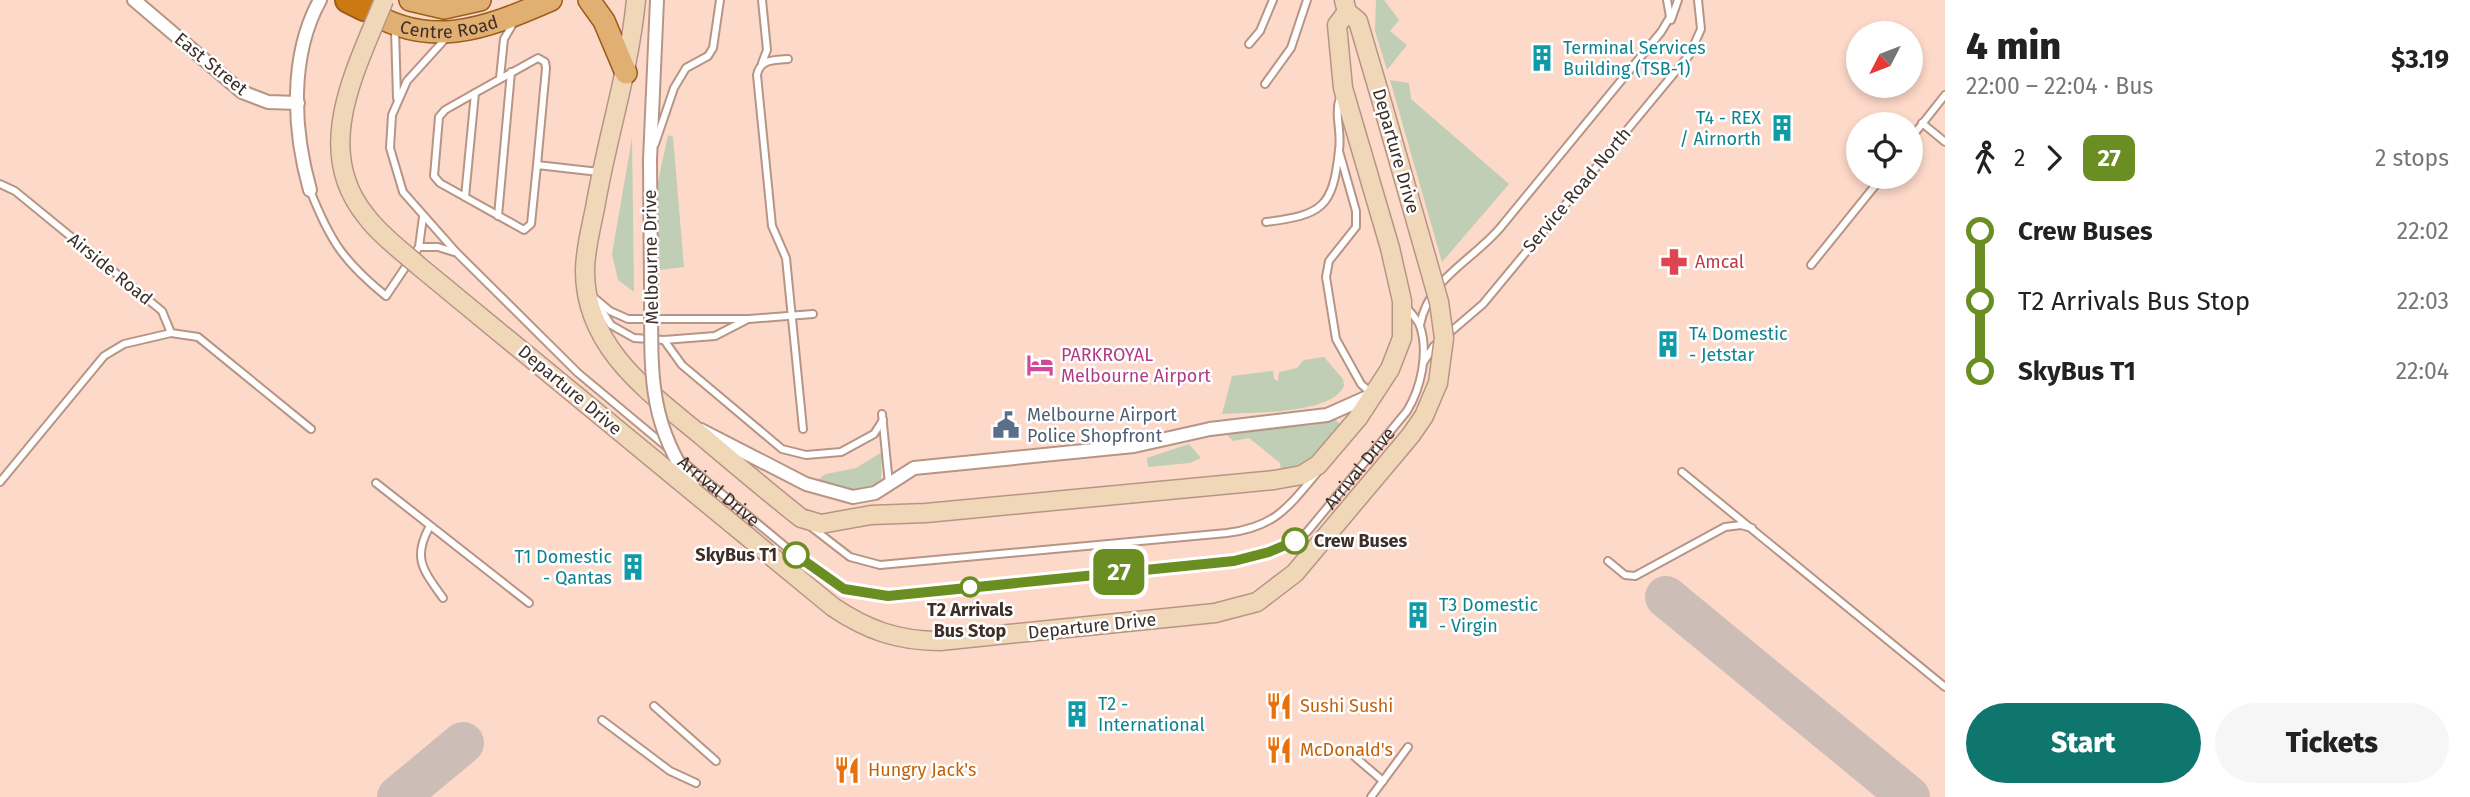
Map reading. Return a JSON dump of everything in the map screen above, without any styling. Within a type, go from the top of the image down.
[{"type":"main road","name":"Centre Road","points":[[410,0],[444,8],[480,0]]},
{"type":"main road","name":"Arrival Drive","points":[[451,33],[486,0]]},
{"type":"main road","name":"Centre Road","points":[[362,2],[394,24],[423,33],[451,33],[525,11],[551,0]]},
{"type":"main road","points":[[589,0],[604,21],[626,73]]},
{"type":"street","name":"East Street","points":[[134,0],[242,92],[268,102],[298,103]]},
{"type":"street","points":[[310,190],[302,160],[298,103],[300,53],[307,25],[320,0]]},
{"type":"street","points":[[586,290],[584,268],[601,173],[626,73],[636,0]]},
{"type":"street","name":"Melbourne Drive","points":[[657,0],[650,160],[653,383],[658,419],[671,453],[704,500]]},
{"type":"street","name":"Departure Drive","points":[[362,2],[340,126],[344,170],[364,214],[421,267],[833,607],[872,631],[901,639],[940,640],[1215,613],[1245,607],[1268,596],[1295,573],[1411,435],[1430,405],[1440,374],[1444,338],[1439,302],[1358,20],[1345,6]]},
{"type":"street","name":"Arrival Drive","points":[[586,290],[591,314],[601,336],[620,364],[687,424],[801,518],[821,524],[885,513],[926,513],[1275,480],[1302,475],[1318,465],[1358,418],[1390,369],[1400,346],[1404,322],[1402,300],[1390,248],[1343,88],[1337,25],[1345,6]]},
{"type":"street","name":"Arrival Drive","points":[[687,424],[776,470],[836,495],[867,496],[914,468],[1134,446],[1210,429],[1326,415],[1373,395]]},
{"type":"lane","points":[[650,160],[674,88],[687,68],[708,56],[713,48],[720,0]]},
{"type":"lane","points":[[762,0],[768,50],[757,75],[772,226],[786,258],[803,429]]},
{"type":"lane","points":[[1248,44],[1260,31],[1273,0]]},
{"type":"lane","points":[[1265,84],[1291,48],[1307,0]]},
{"type":"lane","name":"Service Road North","points":[[1420,325],[1432,295],[1456,266],[1497,231],[1661,32],[1670,17],[1667,0]]},
{"type":"lane","points":[[1661,32],[1673,17],[1678,0]]},
{"type":"lane","name":"Service Road North","points":[[1422,364],[1434,346],[1483,304],[1690,54],[1701,29],[1698,0]]},
{"type":"lane","points":[[500,78],[504,39],[525,11]]},
{"type":"lane","name":"Arrival Drive","points":[[394,24],[397,100]]},
{"type":"lane","name":"Arrival Drive","points":[[451,33],[413,73],[397,100],[392,115],[390,148],[403,192],[423,218],[578,373],[821,576],[844,589],[877,597],[1234,561],[1281,548],[1295,541],[1318,521],[1396,427],[1416,394],[1422,364],[1420,325],[1402,300]]},
{"type":"lane","points":[[538,58],[546,65],[530,227],[521,229],[436,180],[434,158],[439,117],[445,110],[511,72],[538,58]]},
{"type":"lane","points":[[761,65],[788,59]]},
{"type":"lane","points":[[498,216],[511,72]]},
{"type":"lane","points":[[1343,88],[1335,112],[1339,151],[1357,219],[1353,232],[1327,266],[1331,310],[1340,349],[1361,384],[1373,395]]},
{"type":"lane","points":[[465,197],[475,93]]},
{"type":"lane","points":[[1923,122],[1945,95]]},
{"type":"lane","points":[[1923,124],[1945,142]]},
{"type":"lane","points":[[1266,222],[1297,218],[1318,208],[1336,180],[1336,159],[1339,151]]},
{"type":"lane","points":[[537,165],[601,173]]},
{"type":"lane","name":"Airside Road","points":[[0,184],[15,191],[162,311],[171,333]]},
{"type":"lane","points":[[1811,265],[1872,189]]},
{"type":"lane","points":[[310,190],[322,221],[342,256],[386,296],[419,247],[423,218]]},
{"type":"lane","points":[[419,247],[438,247],[456,252]]},
{"type":"lane","points":[[586,290],[610,311],[628,319],[749,319],[813,314]]},
{"type":"lane","points":[[586,290],[611,325],[621,334],[634,338],[664,340],[715,336],[749,319]]},
{"type":"lane","points":[[0,482],[104,356],[124,344],[171,333],[198,337],[311,429]]},
{"type":"lane","points":[[664,340],[682,365],[766,438],[793,453],[841,452],[874,435],[883,417],[889,484]]},
{"type":"lane","name":"Arrival Drive","points":[[801,518],[850,557],[880,565],[1213,534],[1253,529],[1279,516],[1317,473],[1318,465]]},
{"type":"lane","points":[[1682,472],[1945,687]]},
{"type":"lane","points":[[376,482],[529,603]]},
{"type":"lane","points":[[1608,561],[1625,575],[1635,576],[1725,527],[1741,525],[1756,530]]},
{"type":"lane","points":[[430,526],[419,545],[420,558],[426,574],[443,598]]},
{"type":"lane","points":[[654,706],[716,761]]},
{"type":"lane","points":[[602,720],[670,771],[696,783]]},
{"type":"lane","points":[[1372,797],[1408,747]]},
{"type":"lane","points":[[1355,757],[1383,781]]},
{"type":"shaded area","points":[[0,0],[1945,0],[1945,797],[0,797]]},
{"type":"green space","points":[[1376,0],[1384,0],[1399,20],[1390,31],[1407,45],[1387,70],[1375,31]]},
{"type":"green space","points":[[1390,80],[1409,83],[1411,99],[1509,184],[1442,262]]},
{"type":"green space","points":[[668,135],[673,137],[684,267],[658,270],[658,182]]},
{"type":"green space","points":[[632,138],[634,292],[618,280],[612,254]]},
{"type":"green space","points":[[1324,357],[1343,379],[1344,386],[1324,402],[1289,410],[1222,414],[1232,376],[1273,371],[1274,379],[1278,381],[1279,372],[1297,368],[1304,360]]},
{"type":"green space","points":[[1335,419],[1340,424],[1315,454],[1300,464],[1281,471],[1280,463],[1249,438],[1233,441],[1225,433],[1314,425]]},
{"type":"green space","points":[[1189,444],[1201,458],[1190,463],[1148,467],[1147,458]]},
{"type":"green space","points":[[882,452],[881,481],[874,487],[850,491],[816,481],[826,474],[856,468]]},
{"type":"taxiway","points":[[1666,597],[1909,797]]},
{"type":"taxiway","points":[[398,797],[463,743]]},
{"type":"bus line","name":"27","points":[[796,555],[834,585],[877,597],[1234,561],[1255,557],[1295,541]]},
{"type":"place","name":"Terminal Services Building (TSB-1)","points":[[1542,58]]},
{"type":"place","name":"T4 - REX / Airnorth","points":[[1782,128]]},
{"type":"place","name":"Amcal","points":[[1674,262]]},
{"type":"place","name":"T4 Domestic - Jetstar","points":[[1668,344]]},
{"type":"place","name":"PARKROYAL Melbourne Airport","points":[[1040,365]]},
{"type":"place","name":"Melbourne Airport Police Shopfront","points":[[1006,425]]},
{"type":"place","name":"Crew Buses","points":[[1295,541]]},
{"type":"place","name":"SkyBus T1","points":[[796,555]]},
{"type":"place","name":"T1 Domestic - Qantas","points":[[633,567]]},
{"type":"place","name":"T2 Arrivals Bus Stop","points":[[970,587]]},
{"type":"place","name":"T3 Domestic - Virgin","points":[[1418,615]]},
{"type":"place","name":"Sushi Sushi","points":[[1279,706]]},
{"type":"place","name":"T2 - International","points":[[1077,714]]},
{"type":"place","name":"McDonald's","points":[[1279,750]]},
{"type":"place","name":"Hungry Jack's","points":[[847,770]]}]
